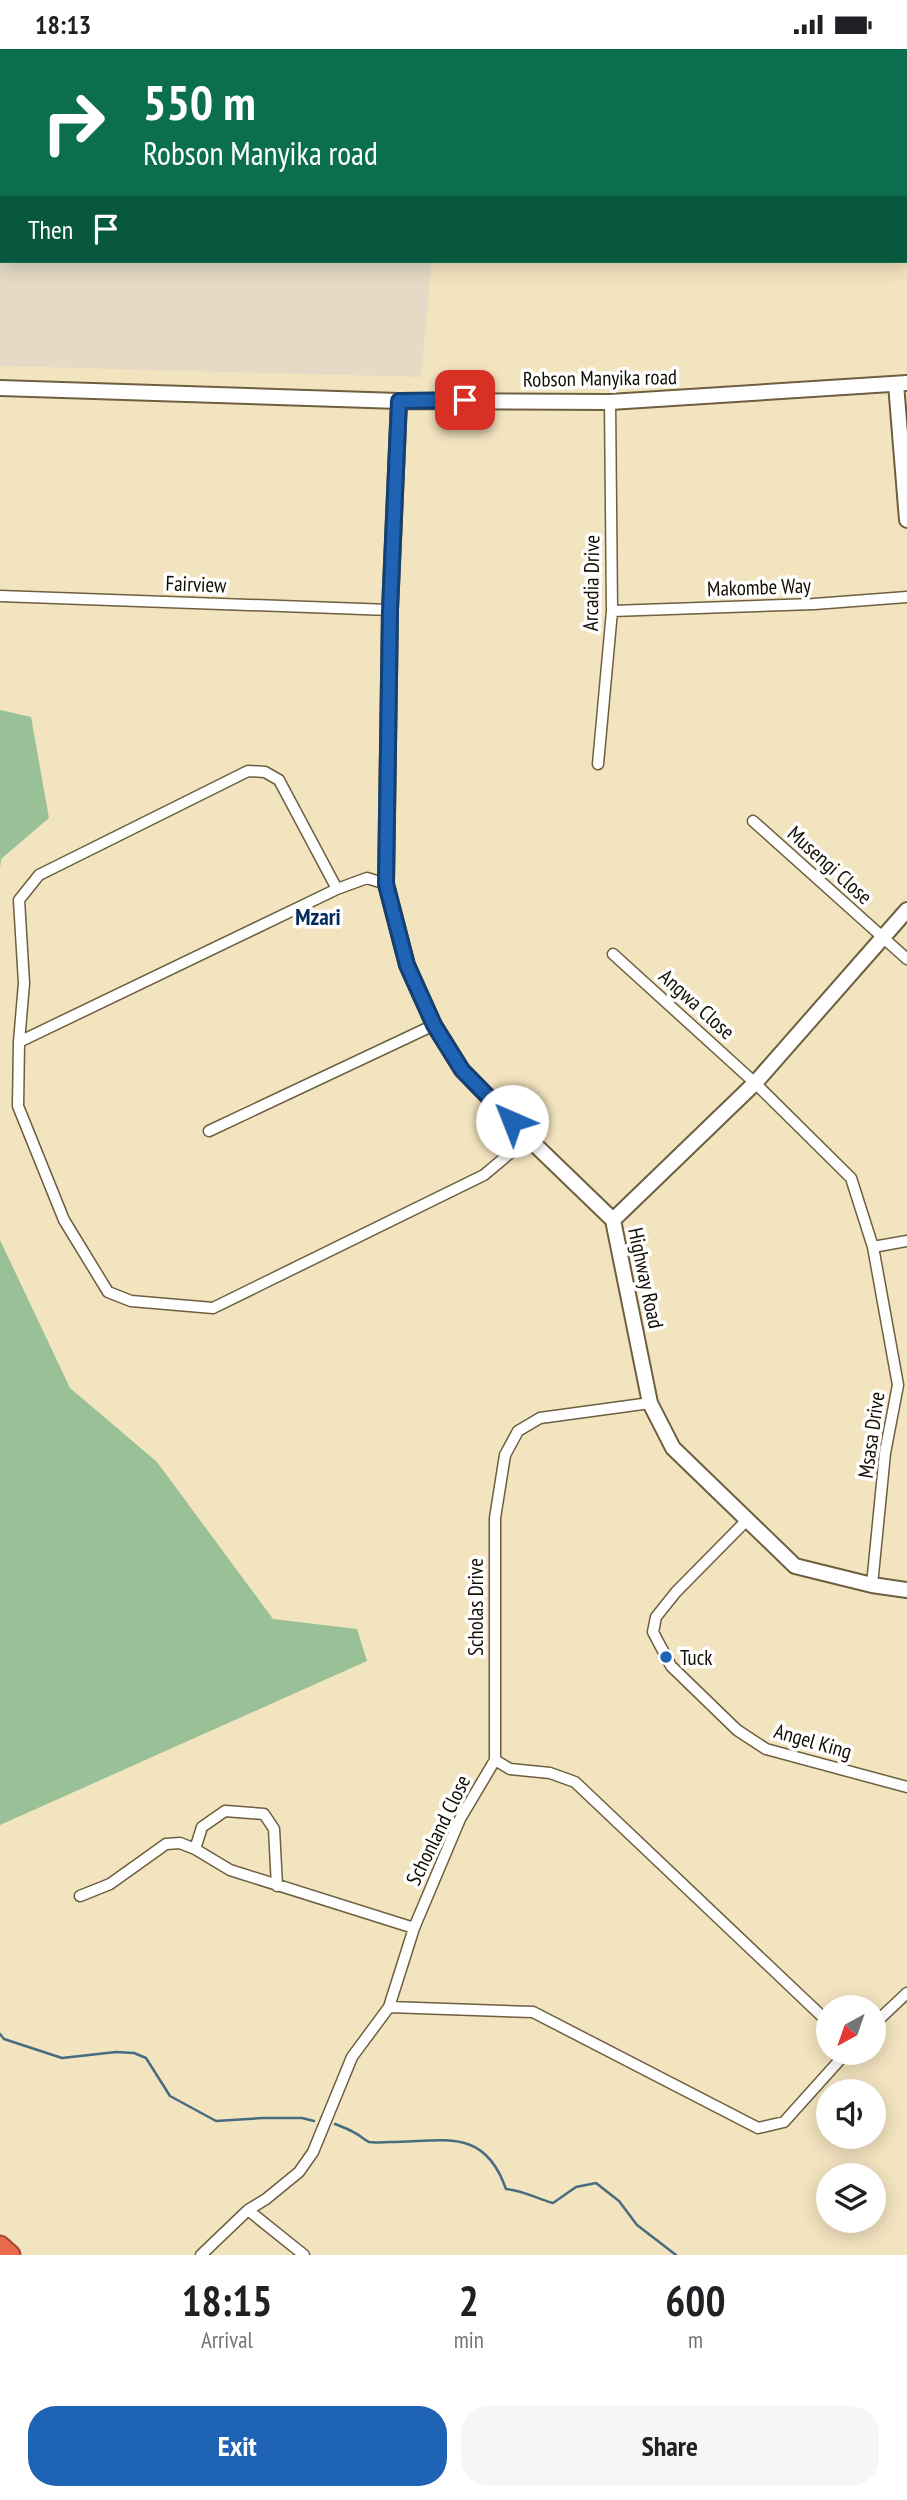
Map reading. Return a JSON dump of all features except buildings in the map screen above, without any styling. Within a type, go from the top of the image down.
[{"type":"highway","points":[[0,2246],[10,2255]]},
{"type":"street","name":"Robson Manyika road","points":[[0,389],[399,401],[610,402],[902,383]]},
{"type":"street","points":[[902,383],[907,520]]},
{"type":"street","name":"Highway Road","points":[[399,401],[390,610],[386,884],[407,965],[434,1025],[462,1070],[613,1220],[650,1403],[673,1448],[795,1566],[872,1585],[907,1590]]},
{"type":"street","name":"Arcadia Drive","points":[[598,764],[612,611],[610,402]]},
{"type":"street","name":"Fairview","points":[[0,596],[390,610]]},
{"type":"street","name":"Makombe Way","points":[[612,611],[814,604],[907,597]]},
{"type":"street","points":[[337,889],[279,780],[265,772],[248,771],[39,875],[19,899],[24,983],[19,1042],[18,1106],[64,1220],[107,1292],[131,1301],[213,1308],[484,1175],[528,1138]]},
{"type":"street","name":"Musengi Close","points":[[753,821],[907,959]]},
{"type":"street","points":[[19,1042],[337,889],[367,878],[386,884]]},
{"type":"street","points":[[613,1220],[755,1083],[907,910]]},
{"type":"street","name":"Angwa Close","points":[[613,954],[755,1083]]},
{"type":"street","points":[[209,1131],[434,1025]]},
{"type":"street","name":"Msasa Drive","points":[[755,1083],[850,1178],[873,1247],[902,1386],[886,1453],[872,1585]]},
{"type":"street","points":[[873,1247],[907,1241]]},
{"type":"street","name":"Scholas Drive","points":[[495,1760],[495,1518],[505,1455],[517,1431],[540,1418],[650,1403]]},
{"type":"street","name":"Angel King","points":[[746,1521],[676,1592],[656,1618],[653,1632],[671,1666],[737,1730],[766,1749],[907,1787]]},
{"type":"street","name":"Schonland Close","points":[[201,2255],[248,2210],[299,2172],[313,2152],[352,2057],[389,2007],[414,1928],[460,1819],[495,1760],[510,1769],[550,1773],[575,1783],[816,2011]]},
{"type":"street","points":[[195,1849],[202,1827],[225,1811],[264,1814],[274,1829],[277,1886]]},
{"type":"street","points":[[80,1896],[110,1884],[166,1844],[180,1843],[230,1870],[414,1928]]},
{"type":"street","points":[[886,2013],[907,1993]]},
{"type":"street","points":[[389,2007],[533,2012],[758,2128],[784,2122],[835,2065]]},
{"type":"street","points":[[248,2210],[304,2255]]},
{"type":"shaded area","points":[[0,263],[432,263],[421,377],[0,366]]},
{"type":"green space","points":[[0,710],[31,717],[49,818],[1,859],[0,869]]},
{"type":"green space","points":[[0,1240],[70,1388],[157,1462],[273,1619],[357,1629],[367,1661],[0,1825]]},
{"type":"waterway","points":[[0,2034],[4,2039],[62,2058],[116,2052],[134,2053],[146,2058],[170,2096],[216,2121],[263,2118],[302,2118],[314,2121]]},
{"type":"waterway","points":[[335,2124],[369,2142],[444,2140],[474,2146],[486,2155],[497,2169],[506,2189],[553,2203],[576,2187],[596,2183],[619,2201],[637,2225],[676,2255]]},
{"type":"place","name":"Tuck","points":[[666,1657]]},
{"type":"district","name":"Mzari","points":[[318,916]]},
{"type":"route","points":[[465,400],[399,401],[390,610],[386,884],[407,965],[434,1025],[462,1070],[512,1121]]}]
